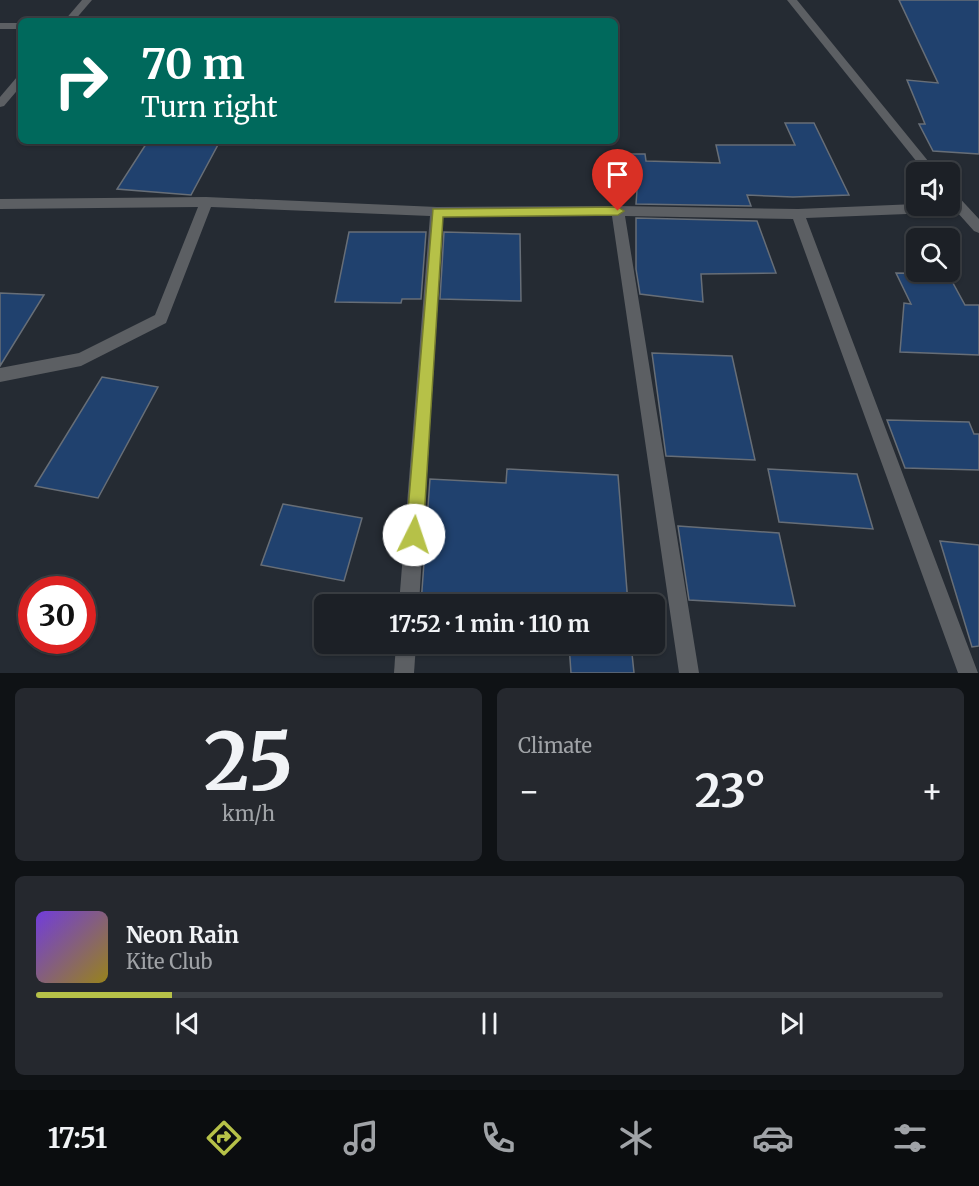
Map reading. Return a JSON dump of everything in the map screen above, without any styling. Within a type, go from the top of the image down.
[{"type":"street","points":[[72,18],[87,0]]},
{"type":"street","points":[[792,0],[924,162]]},
{"type":"street","points":[[0,26],[18,26]]},
{"type":"street","points":[[2,99],[18,82]]},
{"type":"street","points":[[2,99],[18,98]]},
{"type":"street","points":[[0,204],[206,202],[437,212],[618,211],[798,214],[906,209]]},
{"type":"street","points":[[0,375],[81,359],[161,319],[206,202]]},
{"type":"street","points":[[960,208],[979,228]]},
{"type":"street","points":[[618,211],[688,673]]},
{"type":"street","points":[[410,594],[437,212]]},
{"type":"street","points":[[798,214],[968,673]]},
{"type":"street","points":[[404,673],[405,654]]},
{"type":"building","points":[[899,0],[979,0],[979,154],[933,151],[919,124],[925,124],[907,80],[938,83]]},
{"type":"building","points":[[785,123],[814,123],[849,195],[793,197],[747,195],[751,206],[636,204],[637,190],[625,190],[619,154],[645,154],[646,161],[720,163],[716,145],[795,145]]},
{"type":"building","points":[[146,144],[218,144],[191,195],[117,189]]},
{"type":"building","points":[[636,218],[757,221],[776,273],[701,274],[703,302],[640,294],[636,269]]},
{"type":"building","points":[[349,232],[426,232],[421,299],[402,299],[401,303],[335,302]]},
{"type":"building","points":[[444,232],[520,234],[521,301],[440,299]]},
{"type":"building","points":[[896,273],[906,273],[906,282],[952,282],[965,305],[979,305],[979,355],[900,352],[904,303],[911,304]]},
{"type":"building","points":[[0,293],[44,295],[0,366]]},
{"type":"building","points":[[652,353],[732,356],[755,460],[666,456]]},
{"type":"building","points":[[102,377],[158,387],[98,498],[35,486]]},
{"type":"building","points":[[887,420],[969,422],[974,434],[979,434],[979,470],[905,468]]},
{"type":"building","points":[[507,469],[618,475],[627,594],[422,594],[430,479],[506,483]]},
{"type":"building","points":[[768,469],[857,474],[873,529],[779,522]]},
{"type":"building","points":[[283,504],[362,518],[344,581],[261,565]]},
{"type":"building","points":[[678,526],[779,533],[795,606],[689,600]]},
{"type":"building","points":[[940,541],[979,545],[979,646],[972,647]]},
{"type":"building","points":[[570,654],[632,654],[634,673],[571,673]]},
{"type":"route","points":[[414,535],[437,212],[618,211]]}]
